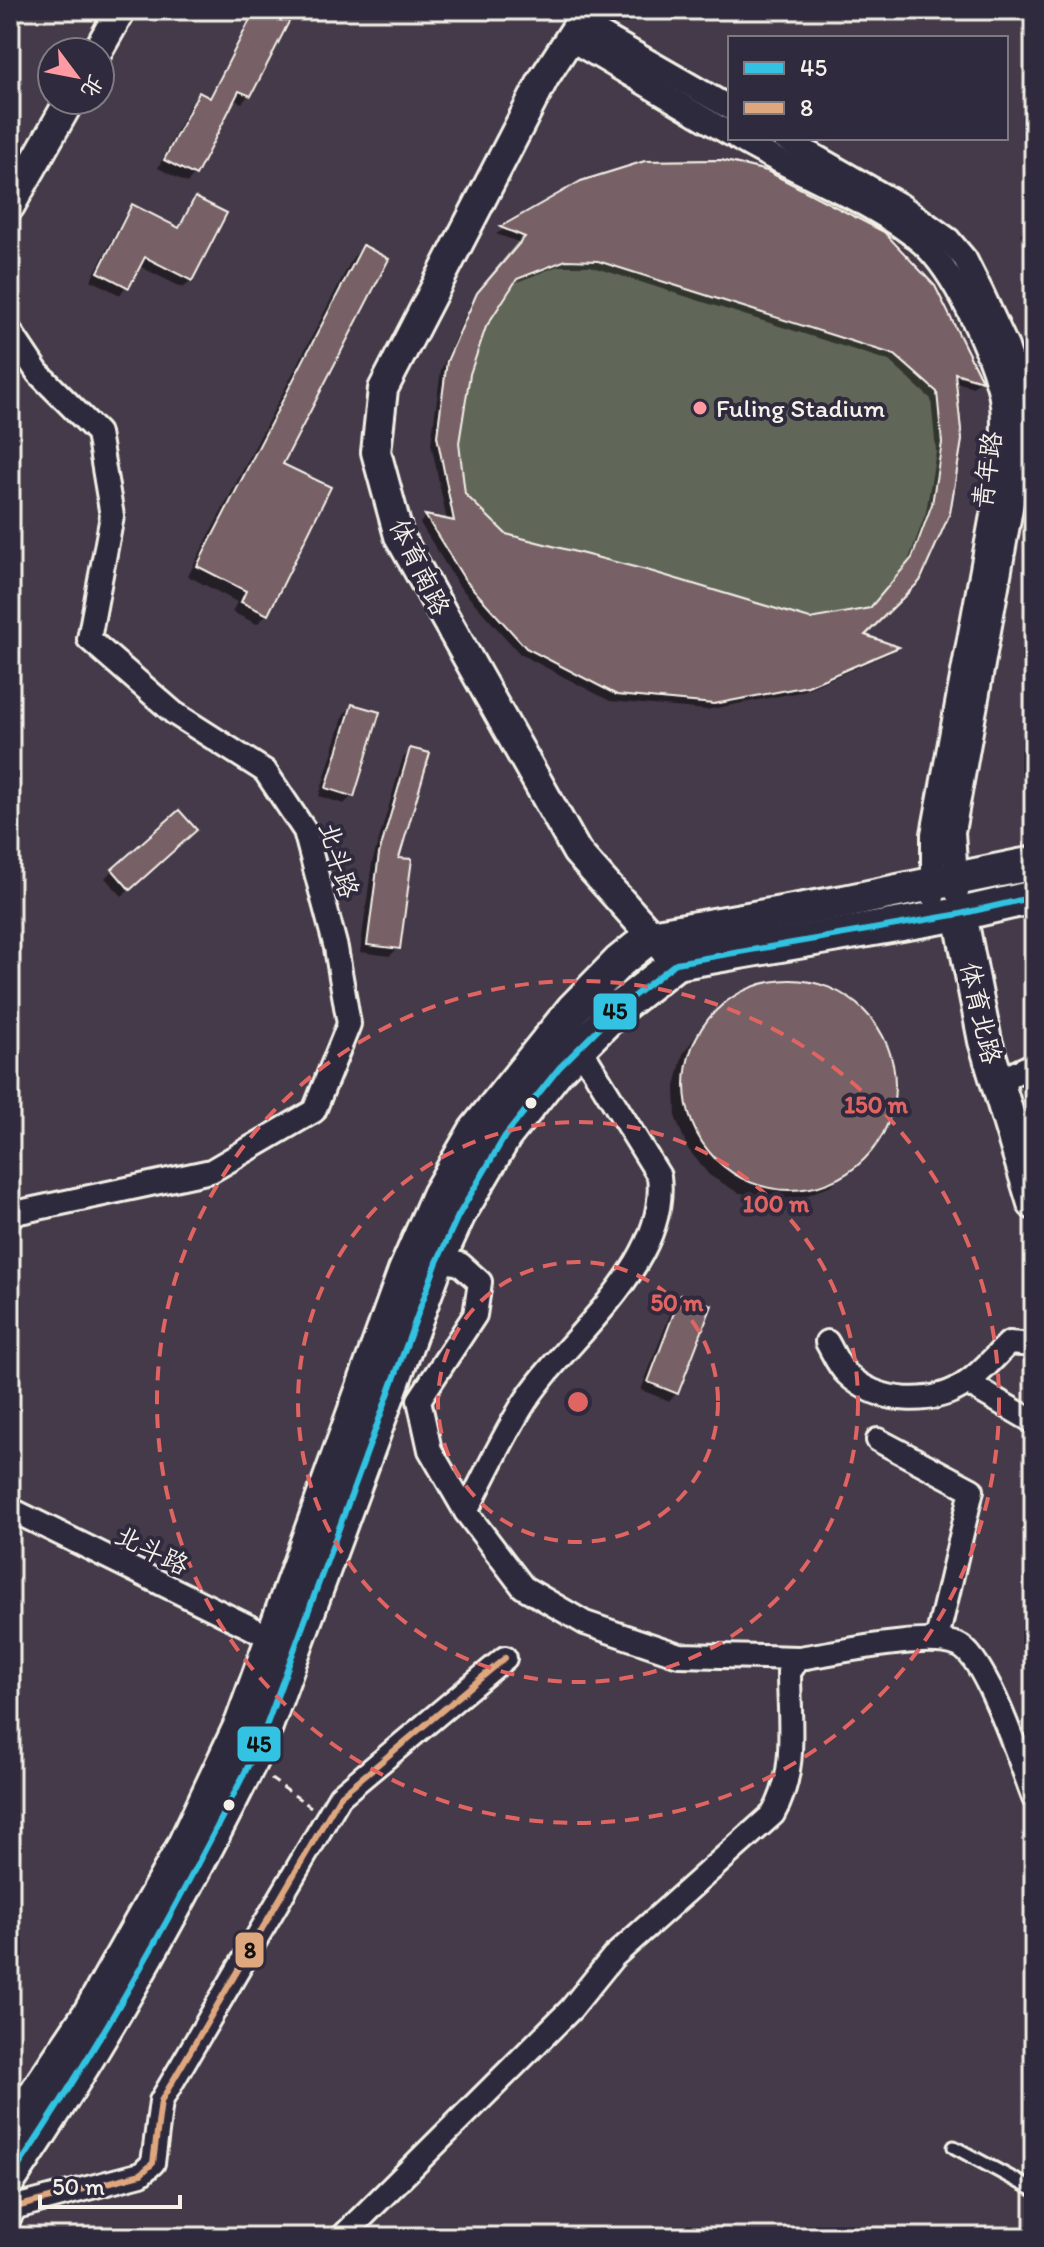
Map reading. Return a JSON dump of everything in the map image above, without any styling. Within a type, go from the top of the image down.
[{"type":"main road","points":[[10,2131],[89,2014],[183,1847],[242,1722],[272,1638],[425,1257],[458,1216],[505,1136],[559,1068],[571,1034],[619,962],[651,936],[943,883],[1034,863]]},
{"type":"main road","points":[[571,1034],[621,1006],[676,963],[948,916],[1034,897]]},
{"type":"main road","name":"体育北路","points":[[948,916],[1034,1203]]},
{"type":"main road","points":[[10,2179],[106,2034],[230,1807],[250,1764],[425,1257]]},
{"type":"street","points":[[106,36],[121,10]]},
{"type":"street","points":[[580,24],[728,107]]},
{"type":"street","points":[[580,24],[728,133]]},
{"type":"street","name":"体育南路","points":[[580,24],[544,78],[383,389],[376,452],[399,536],[577,852],[676,963]]},
{"type":"street","points":[[10,206],[61,116]]},
{"type":"street","points":[[741,140],[891,221],[923,243],[943,267],[960,299],[999,388],[1003,421],[1000,472],[933,834],[948,916]]},
{"type":"street","name":"青年路","points":[[786,140],[900,205],[949,240],[965,259],[981,291],[1007,347],[1018,383],[1022,416],[1016,480],[943,883]]},
{"type":"street","name":"北斗路","points":[[10,331],[38,373],[98,433],[112,516],[89,639],[174,713],[265,771],[305,831],[336,948],[349,1024],[314,1111],[211,1171],[10,1214]]},
{"type":"street","points":[[466,1512],[522,1406],[622,1287],[651,1229],[662,1198],[659,1176],[571,1034]]},
{"type":"street","points":[[997,1082],[1034,1064]]},
{"type":"street","points":[[425,1257],[460,1264],[480,1282],[475,1315],[419,1400],[430,1450],[466,1512],[523,1587],[585,1623],[679,1655],[799,1658],[937,1639],[962,1646],[984,1673],[1034,1798]]},
{"type":"street","points":[[827,1342],[845,1373],[870,1390],[899,1399],[923,1399],[967,1383],[1009,1343],[1034,1345]]},
{"type":"street","points":[[967,1383],[1034,1422]]},
{"type":"street","points":[[878,1440],[972,1490],[937,1639]]},
{"type":"street","name":"北斗路","points":[[10,1509],[272,1638]]},
{"type":"street","points":[[10,2216],[16,2207],[141,2174],[153,2163],[161,2101],[340,1796],[505,1658]]},
{"type":"street","points":[[342,2237],[571,2009],[613,1957],[773,1814],[785,1794],[789,1775],[789,1672],[799,1658]]},
{"type":"lane","points":[[954,2147],[1034,2190]]},
{"type":"path","points":[[250,1764],[327,1818]]},
{"type":"green space","name":"Fuling Stadium","points":[[721,160],[803,179],[871,219],[935,286],[982,381],[955,374],[962,440],[950,513],[920,581],[866,635],[899,647],[808,686],[714,704],[617,695],[526,648],[465,580],[425,515],[454,520],[437,436],[447,361],[477,293],[524,236],[581,181],[645,161]]},
{"type":"building","points":[[255,10],[295,10],[251,96],[239,91],[196,176],[164,160],[199,92],[210,98]]},
{"type":"building","points":[[721,160],[767,171],[884,232],[935,286],[982,381],[955,373],[962,440],[950,513],[920,581],[865,635],[899,647],[808,686],[714,704],[617,695],[526,648],[465,580],[425,515],[454,521],[437,436],[447,361],[477,293],[525,237],[500,227],[581,181],[645,161]],"holes":[[[566,260],[598,261],[895,355],[937,392],[942,443],[932,504],[912,558],[870,608],[810,619],[650,571],[506,534],[465,494],[459,443],[470,374],[486,327],[517,279]]]},
{"type":"building","points":[[195,197],[227,213],[192,281],[145,257],[129,288],[98,272],[132,204],[179,228]]},
{"type":"building","points":[[363,245],[389,259],[283,464],[331,487],[268,615],[241,602],[246,591],[197,566]]},
{"type":"building","points":[[352,704],[380,712],[354,797],[326,788]]},
{"type":"building","points":[[410,748],[430,753],[399,858],[412,859],[400,949],[367,945],[379,854]]},
{"type":"building","points":[[179,810],[197,830],[130,890],[112,869]]},
{"type":"building","points":[[790,980],[830,988],[864,1011],[887,1045],[895,1085],[887,1125],[864,1159],[830,1182],[790,1190],[750,1182],[716,1159],[693,1125],[685,1085],[693,1045],[716,1011],[750,988]]},
{"type":"building","points":[[681,1294],[712,1305],[678,1394],[648,1382]]},
{"type":"transit line","name":"45","points":[[10,2179],[79,2073],[143,1964],[261,1740],[437,1262],[458,1216],[505,1136],[559,1068],[621,1006],[676,963],[960,914],[1034,897]]},
{"type":"transit line","name":"8","points":[[10,2216],[16,2207],[141,2174],[153,2163],[161,2101],[340,1796],[505,1658]]},
{"type":"place","name":"Fuling Stadium","points":[[700,408]]}]
